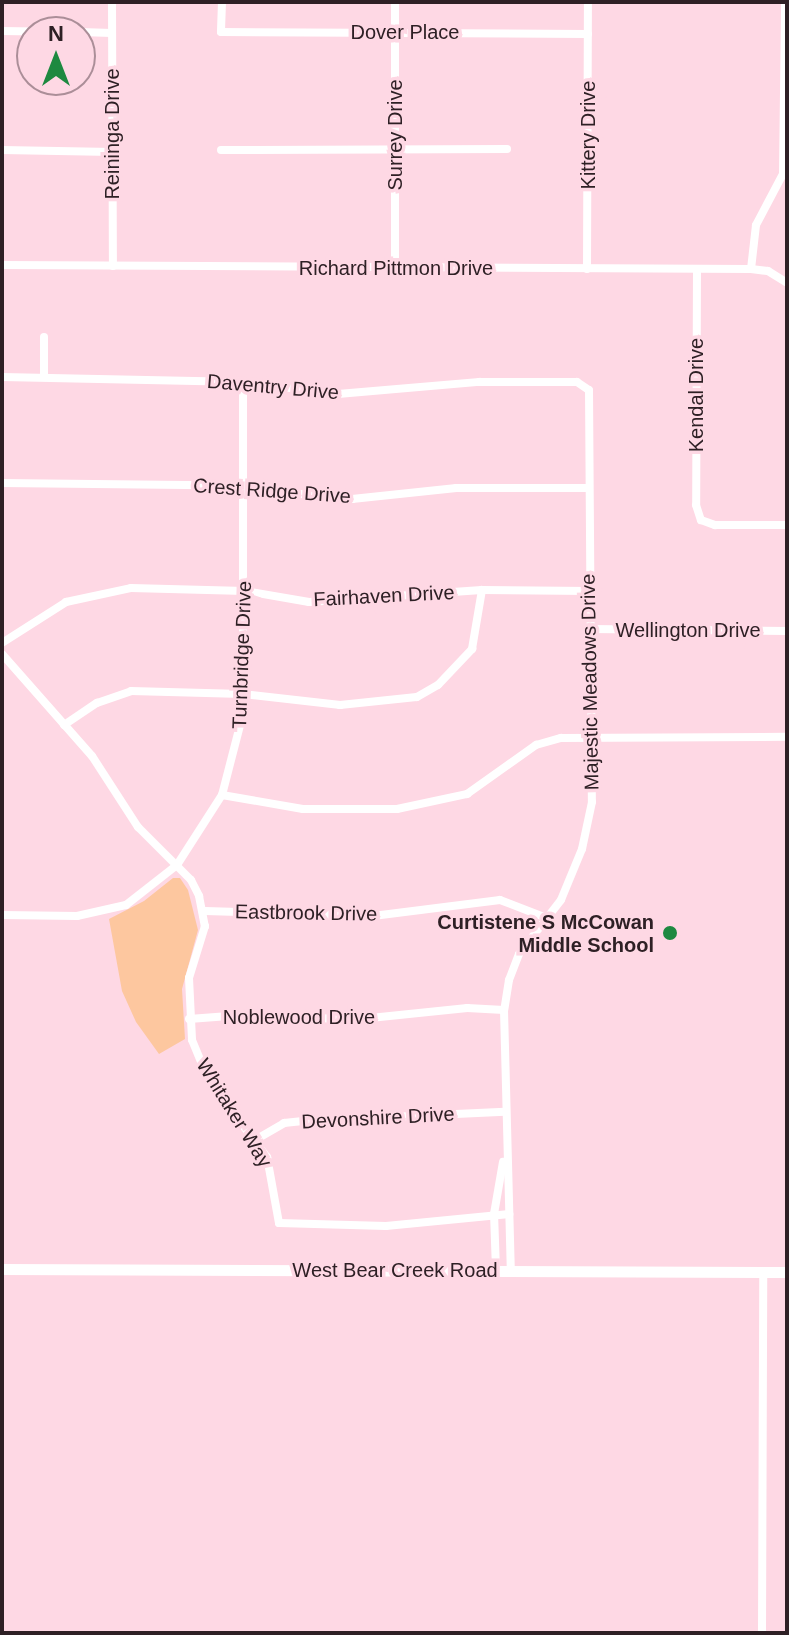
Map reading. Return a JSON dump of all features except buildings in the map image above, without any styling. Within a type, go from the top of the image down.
[{"type":"main road","name":"West Bear Creek Road","points":[[2,1269],[787,1272]]},
{"type":"street","name":"Reininga Drive","points":[[112,2],[113,266]]},
{"type":"street","name":"Dover Place","points":[[222,2],[221,32],[588,34]]},
{"type":"street","name":"Surrey Drive","points":[[395,2],[395,268]]},
{"type":"street","name":"Kittery Drive","points":[[587,269],[588,2]]},
{"type":"street","points":[[751,269],[756,225],[783,174],[785,2]]},
{"type":"street","points":[[96,32],[112,33]]},
{"type":"street","points":[[221,150],[507,149]]},
{"type":"street","points":[[2,150],[113,152]]},
{"type":"street","name":"Richard Pittmon Drive","points":[[2,265],[751,269],[768,271],[787,283]]},
{"type":"street","name":"Kendal Drive","points":[[697,269],[696,505],[701,520],[715,525],[787,525]]},
{"type":"street","points":[[44,337],[44,377]]},
{"type":"street","name":"Daventry Drive","points":[[2,377],[243,382],[338,394],[479,382],[577,382],[589,390]]},
{"type":"street","name":"Turnbridge Drive","points":[[2,915],[104,913],[126,905],[177,865],[222,795],[238,747],[243,694],[243,382]]},
{"type":"street","name":"Majestic Meadows Drive","points":[[511,1270],[504,1010],[513,967],[561,900],[582,849],[592,802],[589,390]]},
{"type":"street","name":"Crest Ridge Drive","points":[[2,483],[243,487],[352,499],[456,488],[589,488]]},
{"type":"street","name":"Fairhaven Drive","points":[[2,643],[66,602],[98,593],[160,587],[245,591],[309,602],[482,590],[589,591]]},
{"type":"street","points":[[64,725],[97,703],[131,691],[243,694],[340,705],[417,697],[438,685],[472,649],[482,590]]},
{"type":"street","name":"Wellington Drive","points":[[589,629],[787,631]]},
{"type":"street","points":[[2,654],[92,756],[138,827],[191,880],[205,911]]},
{"type":"street","points":[[222,795],[303,809],[397,809],[467,794],[536,745],[590,736],[787,737]]},
{"type":"street","name":"Eastbrook Drive","points":[[205,911],[373,916],[500,900],[547,918]]},
{"type":"street","name":"Whitaker Way","points":[[205,911],[189,978],[189,1019],[209,1081],[267,1157],[284,1227],[386,1226],[509,1214]]},
{"type":"street","name":"Noblewood Drive","points":[[189,1019],[256,1014],[351,1020],[504,1010]]},
{"type":"street","name":"Devonshire Drive","points":[[255,1140],[284,1123],[505,1112]]},
{"type":"street","name":"Majestic Meadows Drive","points":[[496,1270],[494,1214],[506,1145]]},
{"type":"street","points":[[762,1633],[763,1272]]},
{"type":"shaded area","points":[[173,878],[180,878],[188,890],[198,930],[182,989],[185,1039],[159,1054],[136,1022],[122,991],[109,919],[144,901]]},
{"type":"place","name":"Curtistene S McCowan Middle School","points":[[670,933]]}]
